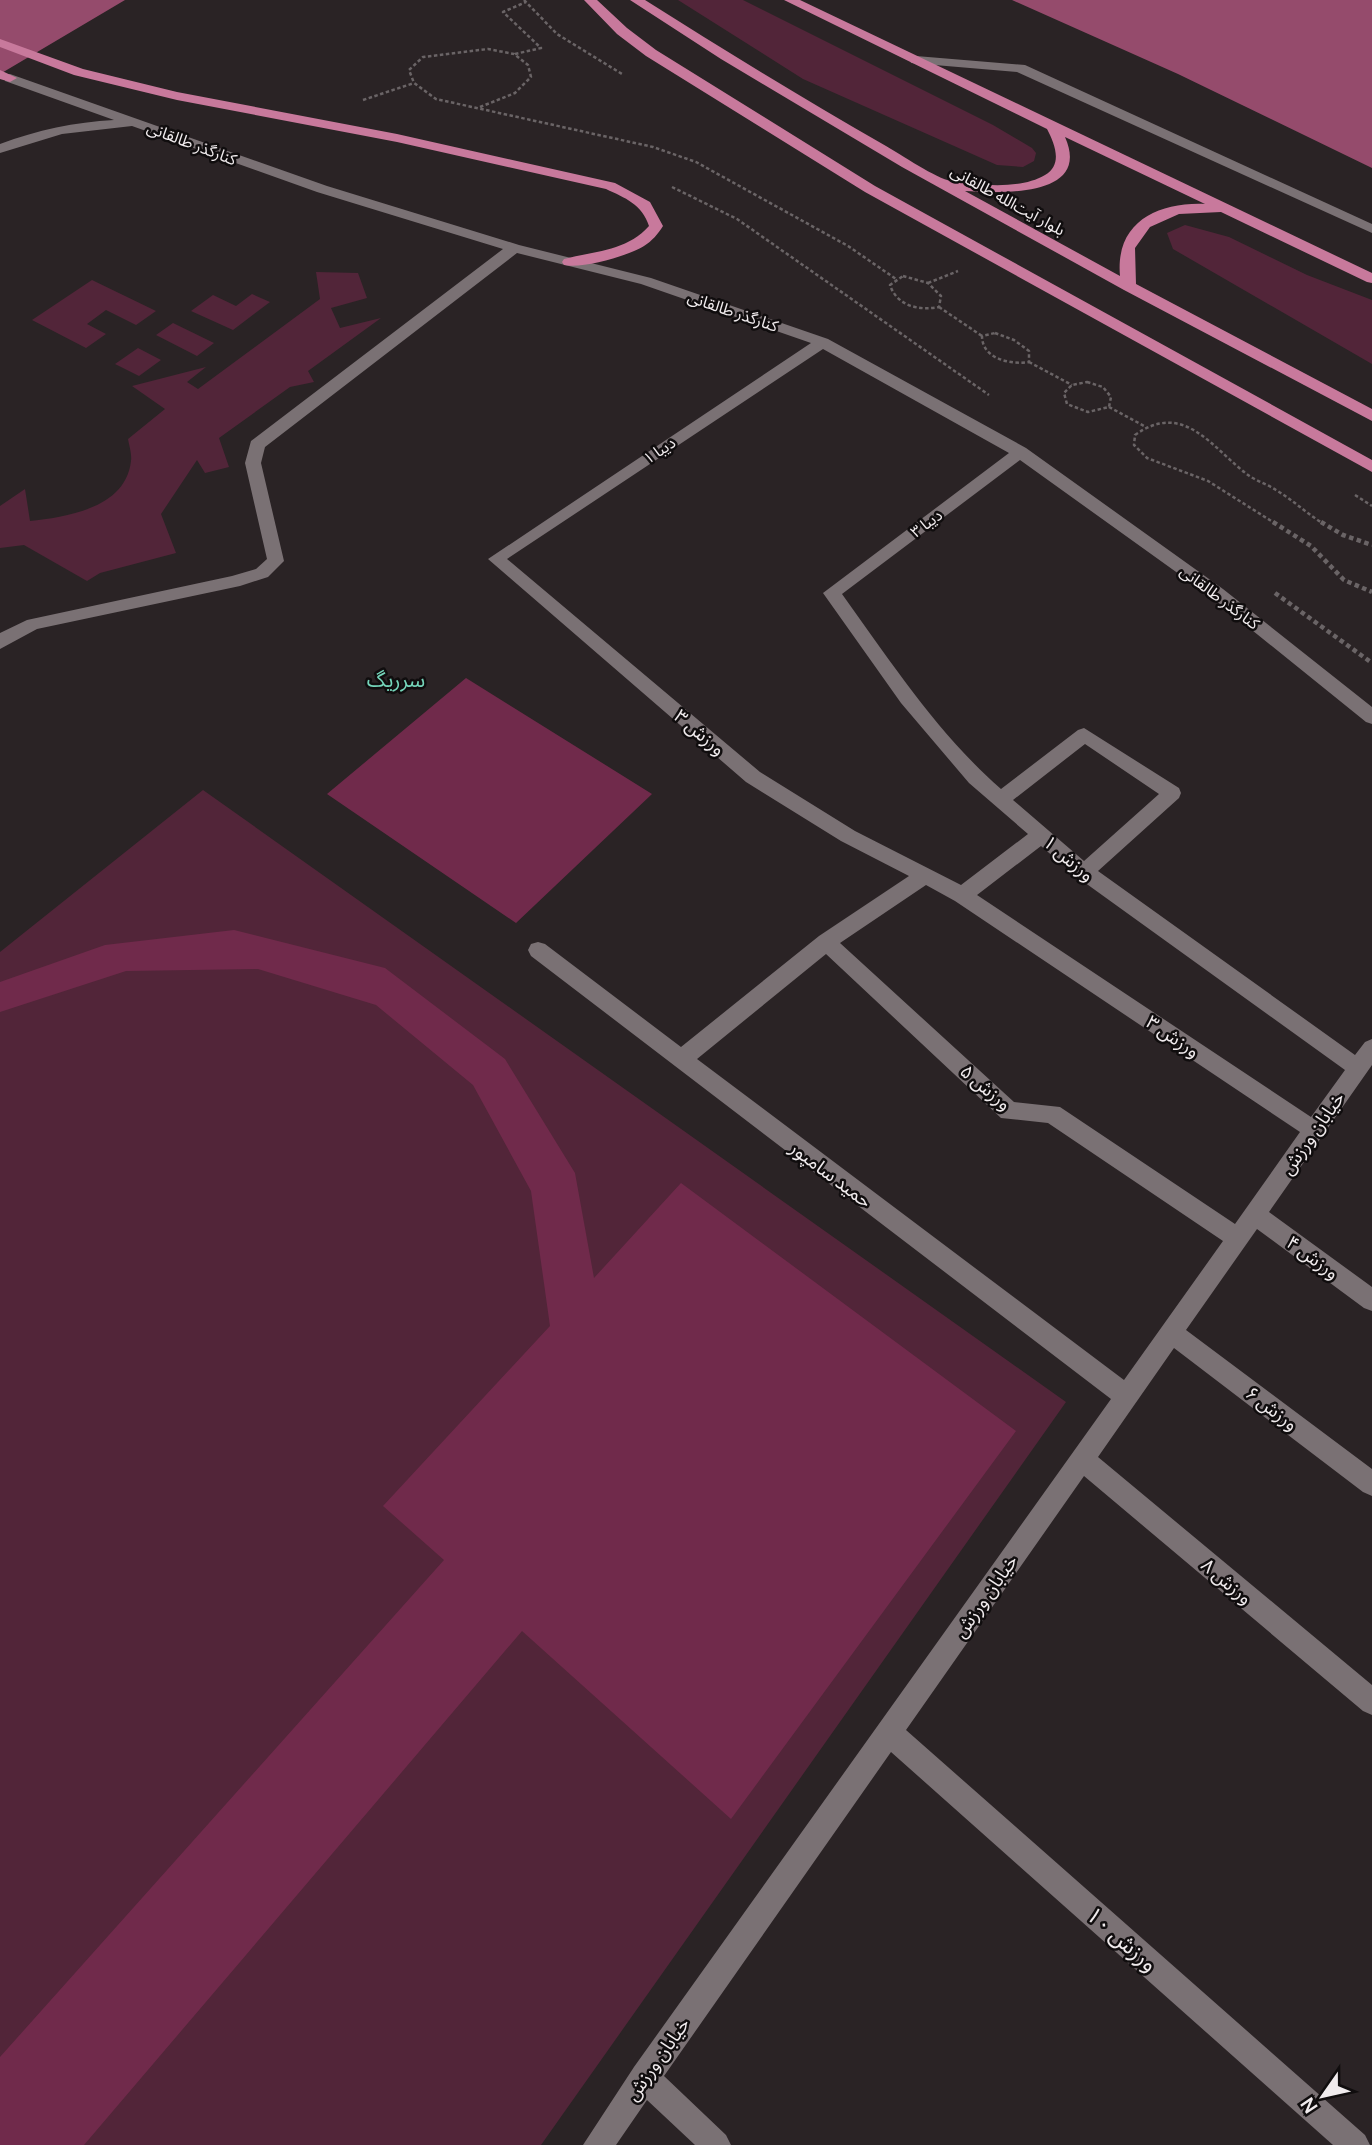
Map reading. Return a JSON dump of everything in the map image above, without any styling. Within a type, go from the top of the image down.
[{"type":"main road","points":[[590,0],[622,31],[651,53],[870,189],[1372,467]]},
{"type":"main road","name":"بلوار آیت‌الله طالقانی","points":[[636,0],[740,67],[944,184],[1372,416]]},
{"type":"main road","points":[[790,0],[1372,279]]},
{"type":"main road","points":[[0,43],[79,72],[177,96],[397,138],[610,186],[638,198],[652,210],[656,226],[648,237],[617,253],[569,262]]},
{"type":"main road","points":[[944,184],[1006,189],[1042,182],[1060,168],[1062,160],[1063,152],[1053,126]]},
{"type":"main road","points":[[1129,286],[1129,244],[1143,225],[1166,213],[1198,206],[1234,213]]},
{"type":"street","points":[[916,60],[1020,68],[1372,229]]},
{"type":"street","name":"کنارگذر طالقانی","points":[[5,76],[322,189],[513,248],[646,281],[823,342],[1020,452],[1217,593],[1372,717]]},
{"type":"street","points":[[0,149],[45,133],[84,125],[140,123]]},
{"type":"street","points":[[0,643],[9,635],[33,624],[234,582],[262,573],[276,561],[253,463],[257,445],[513,248]]},
{"type":"street","name":"دیبا ۱","points":[[496,559],[823,342]]},
{"type":"street","name":"دیبا ۳","points":[[832,593],[1020,452]]},
{"type":"street","name":"ورزش ۳","points":[[496,559],[753,777],[848,836],[962,895],[1314,1130]]},
{"type":"street","name":"ورزش ۱","points":[[832,593],[907,698],[976,778],[1041,835],[1084,872],[1365,1058]]},
{"type":"street","points":[[1001,799],[1084,735],[1172,793],[1084,872]]},
{"type":"street","points":[[962,895],[1041,835]]},
{"type":"street","points":[[680,1060],[826,942],[925,875]]},
{"type":"street","name":"ورزش ۵","points":[[826,942],[1009,1111],[1052,1114],[1238,1238]]},
{"type":"street","name":"حمید سامپور","points":[[538,950],[1126,1396]]},
{"type":"street","name":"خیابان ورزش","points":[[598,2145],[1365,1058]]},
{"type":"street","name":"ورزش ۴","points":[[1255,1215],[1372,1300]]},
{"type":"street","name":"ورزش ۶","points":[[1171,1333],[1372,1484]]},
{"type":"street","name":"ورزش ۸","points":[[1082,1459],[1372,1702]]},
{"type":"street","name":"ورزش ۱۰","points":[[888,1733],[1355,2145]]},
{"type":"street","points":[[644,2077],[716,2145]]},
{"type":"path","points":[[526,2],[503,12],[541,48],[514,54],[488,49],[423,57],[408,70],[414,83],[436,99],[653,147],[696,162],[848,246],[896,279],[916,278],[928,283],[941,296],[939,307]]},
{"type":"path","points":[[480,107],[509,97],[523,88],[531,77],[528,65],[514,54]]},
{"type":"path","points":[[362,101],[414,83]]},
{"type":"path","points":[[896,279],[890,285],[891,290],[902,303],[928,310],[939,307],[982,336],[984,348],[995,358],[1017,365],[1029,362],[1072,385]]},
{"type":"path","points":[[982,336],[995,333],[1014,340],[1028,351],[1029,362]]},
{"type":"path","points":[[1087,382],[1103,387],[1111,397],[1109,407],[1097,412],[1080,411],[1067,404],[1063,393],[1072,385],[1087,382]]},
{"type":"path","points":[[1109,407],[1146,427]]},
{"type":"path","points":[[1372,545],[1343,535],[1311,516],[1277,490],[1249,476],[1198,430],[1164,421],[1146,427],[1135,435],[1134,445],[1147,458],[1208,481],[1311,546],[1324,556],[1344,583],[1372,592]]},
{"type":"shaded area","points":[[0,0],[125,0],[0,74]]},
{"type":"shaded area","points":[[678,0],[743,0],[993,125],[1032,148],[1036,153],[1034,161],[1023,167],[997,165],[803,79]]},
{"type":"shaded area","points":[[1012,0],[1372,0],[1372,168],[1178,74]]},
{"type":"shaded area","points":[[1185,225],[1229,237],[1307,275],[1372,300],[1372,364],[1173,249],[1167,233]]},
{"type":"shaded area","points":[[316,272],[358,273],[367,298],[331,308],[340,328],[381,318],[308,371],[314,382],[290,387],[219,438],[229,467],[205,473],[197,460],[161,514],[176,553],[100,573],[87,581],[24,545],[0,548],[0,506],[25,489],[30,521],[77,513],[107,500],[118,490],[127,477],[131,461],[128,439],[165,409],[132,386],[206,367],[187,382],[198,389],[320,299]]},
{"type":"shaded area","points":[[92,280],[156,311],[136,325],[106,310],[87,324],[106,334],[86,348],[32,320]]},
{"type":"shaded area","points":[[252,294],[270,302],[233,330],[191,311],[213,295],[236,306]]},
{"type":"shaded area","points":[[173,323],[214,343],[197,356],[156,335]]},
{"type":"shaded area","points":[[138,348],[161,360],[139,376],[115,364]]},
{"type":"shaded area","points":[[203,790],[1066,1402],[541,2145],[0,2145],[0,952]]},
{"type":"building","points":[[466,678],[652,794],[516,923],[327,794]]},
{"type":"building","points":[[234,930],[385,968],[505,1059],[575,1173],[594,1278],[681,1183],[1016,1431],[731,1819],[522,1631],[84,2145],[0,2145],[0,2057],[444,1560],[383,1506],[550,1326],[531,1191],[473,1085],[376,1005],[258,969],[126,971],[0,1012],[0,982],[105,945]]},
{"type":"district","name":"سرریگ","points":[[396,680]]}]
